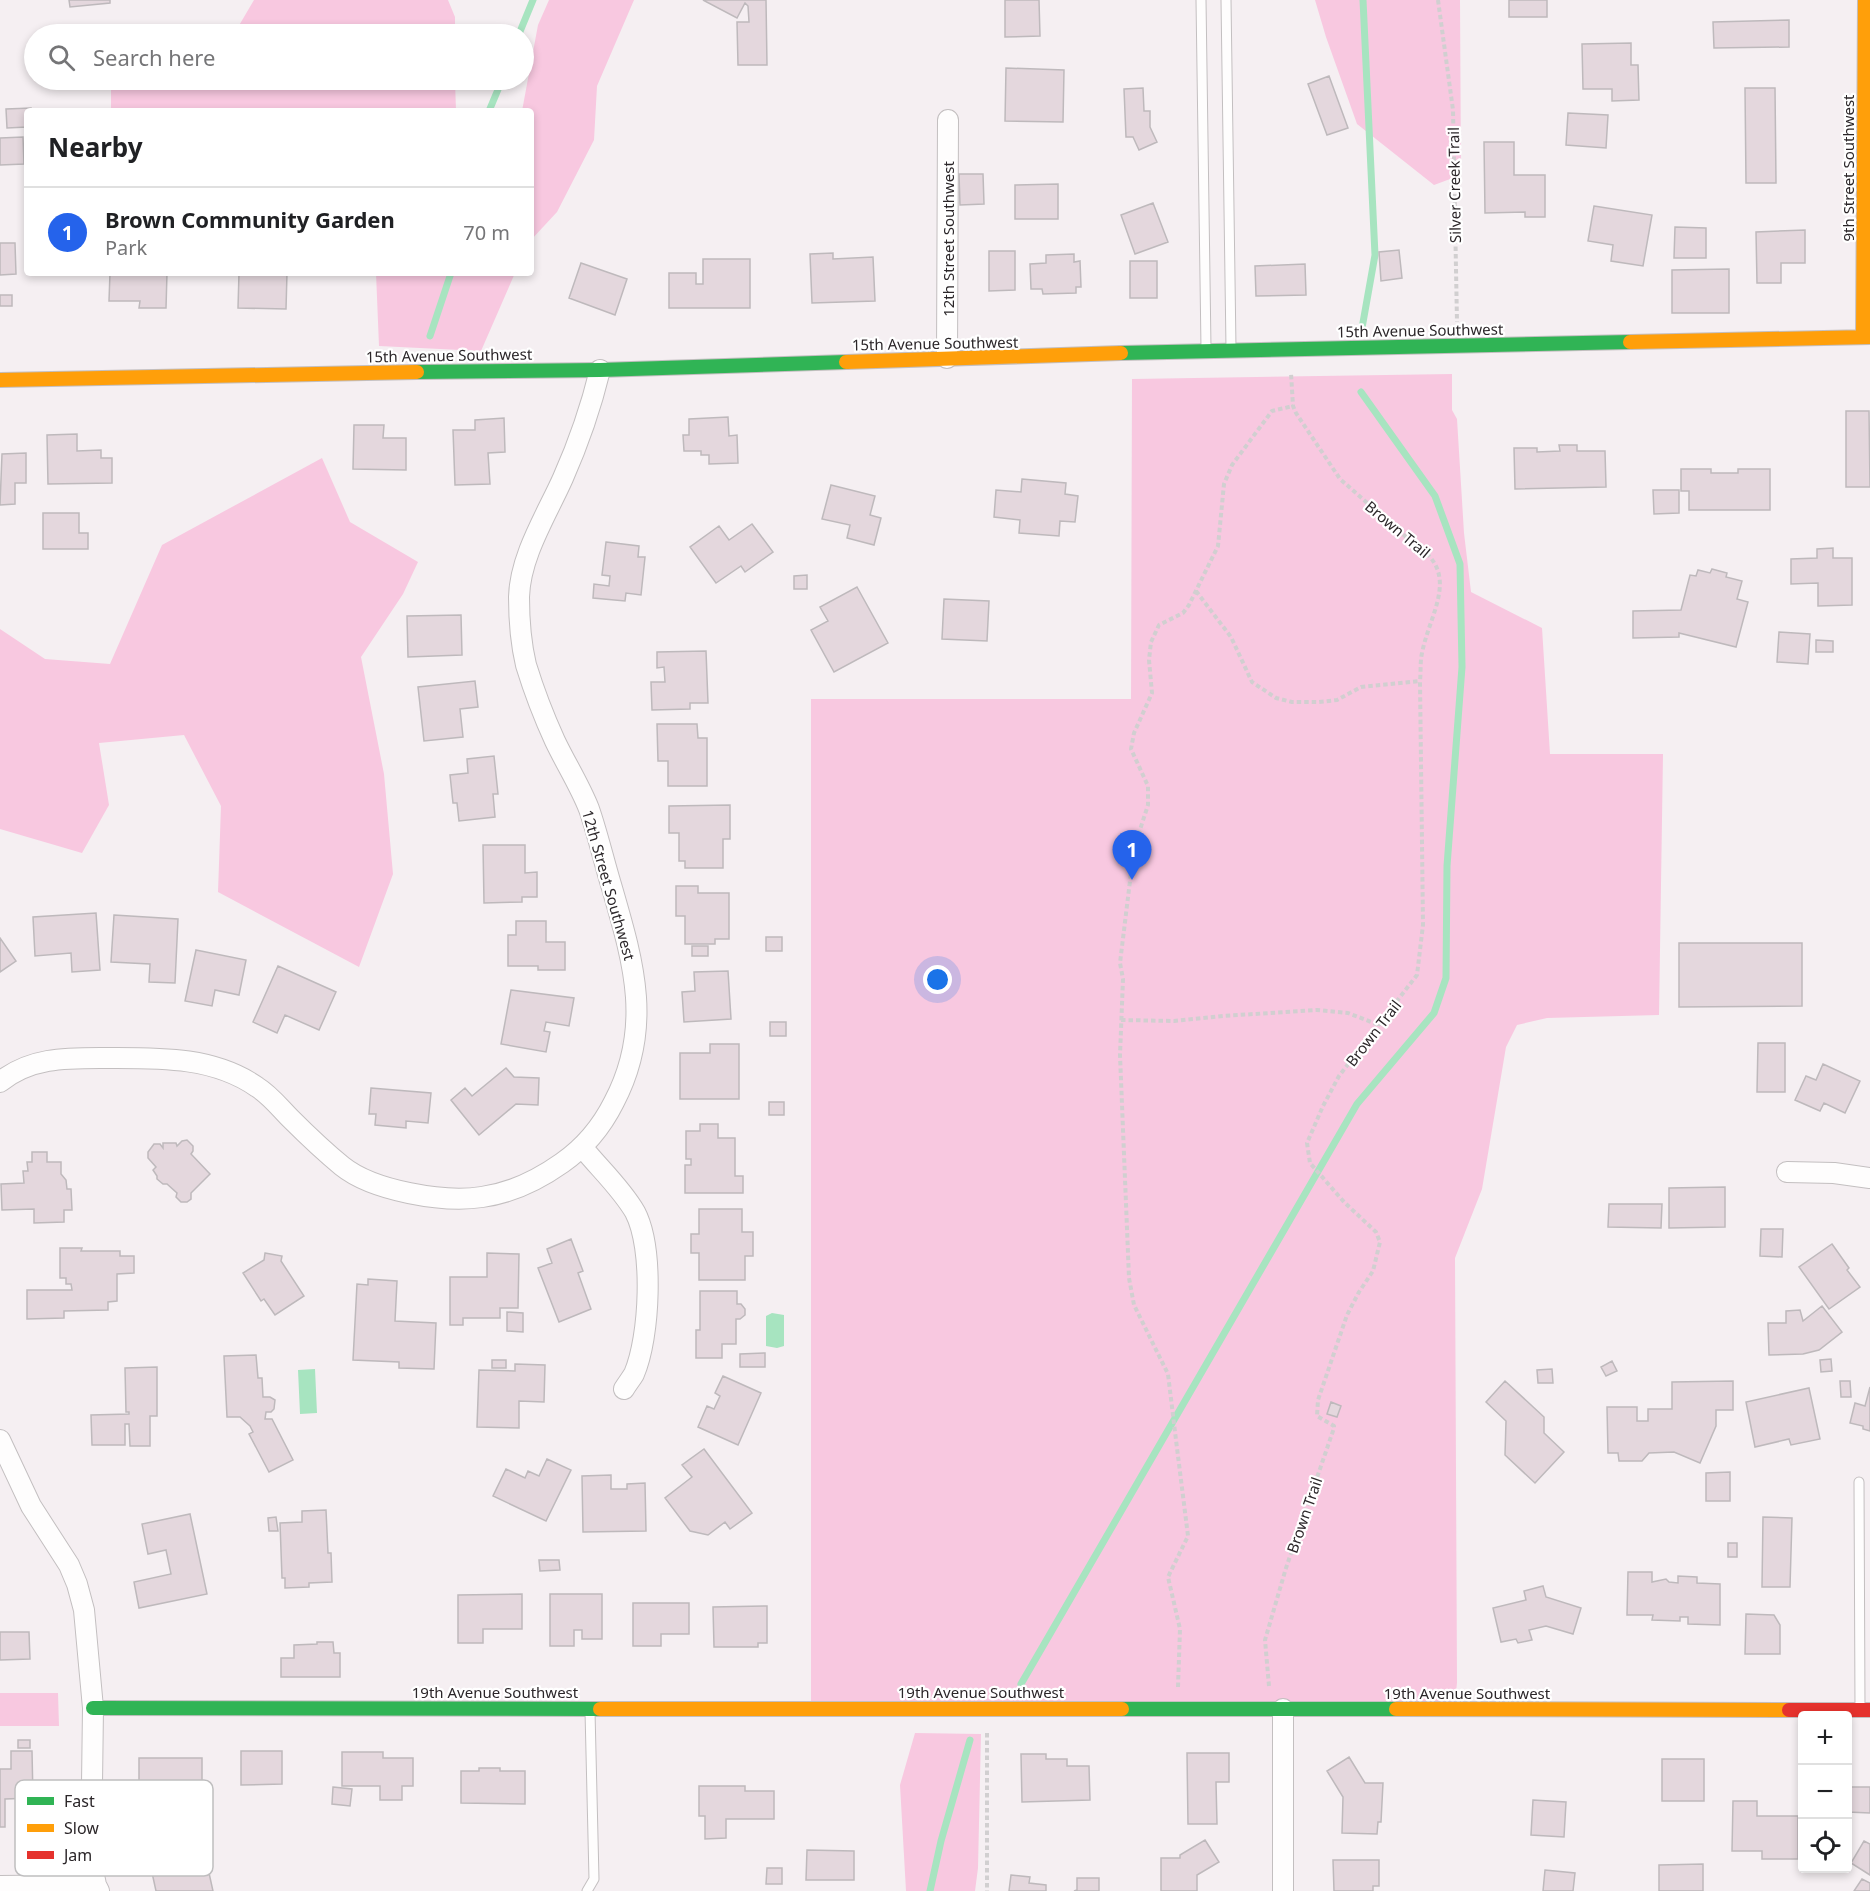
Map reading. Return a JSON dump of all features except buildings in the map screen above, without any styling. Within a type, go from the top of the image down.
[{"type":"street","name":"9th Street Southwest","points":[[1864,0],[1866,337]]},
{"type":"street","name":"12th Street Southwest","points":[[947,358],[948,120]]},
{"type":"street","name":"15th Avenue Southwest","points":[[0,380],[600,370],[1231,350],[1866,337]]},
{"type":"street","name":"12th Street Southwest","points":[[3,1080],[34,1063],[65,1058],[165,1058],[197,1062],[229,1073],[256,1086],[344,1168],[392,1190],[423,1196],[465,1199],[502,1193],[549,1172],[583,1148],[606,1117],[623,1085],[633,1057],[638,1013],[635,981],[620,917],[588,807],[555,740],[526,665],[519,596],[529,553],[589,413],[600,370]]},
{"type":"street","points":[[583,1148],[623,1194],[635,1213],[643,1232],[647,1253],[647,1297],[642,1340],[634,1374],[624,1389]]},
{"type":"street","points":[[1787,1172],[1834,1173],[1870,1178]]},
{"type":"street","points":[[0,1440],[31,1506],[69,1565],[77,1584],[84,1610],[93,1707],[92,1780]]},
{"type":"street","name":"19th Avenue Southwest","points":[[93,1707],[1865,1710]]},
{"type":"street","points":[[1283,1709],[1283,1891]]},
{"type":"street","points":[[0,1886],[98,1888]]},
{"type":"lane","points":[[1201,0],[1207,351]]},
{"type":"lane","points":[[1226,0],[1231,350]]},
{"type":"lane","points":[[1859,1482],[1865,1710]]},
{"type":"lane","points":[[587,1891],[594,1879],[590,1708]]},
{"type":"path","name":"Silver Creek Trail","points":[[1438,0],[1453,110],[1457,324],[1455,345]]},
{"type":"path","name":"Brown Trail","points":[[1269,1688],[1265,1640],[1286,1568],[1334,1428],[1334,1425],[1317,1416],[1318,1400],[1347,1315],[1373,1271],[1380,1242],[1376,1232],[1344,1202],[1310,1163],[1307,1143],[1323,1106],[1340,1076],[1417,975],[1423,925],[1420,681],[1422,653],[1438,601],[1440,581],[1437,563],[1427,552],[1414,544],[1340,479],[1293,406],[1291,372]]},
{"type":"path","points":[[1178,1688],[1180,1629],[1168,1577],[1188,1536],[1168,1374],[1134,1305],[1129,1278],[1120,1055],[1123,980],[1120,963],[1134,848],[1148,805],[1148,786],[1131,750],[1134,733],[1152,693],[1149,660],[1152,642],[1159,625],[1183,613],[1218,546],[1224,484],[1232,465],[1272,411],[1293,406]]},
{"type":"path","points":[[1196,591],[1231,638],[1252,682],[1276,698],[1293,702],[1337,700],[1361,687],[1420,681]]},
{"type":"path","points":[[1121,1020],[1174,1021],[1317,1010],[1348,1013],[1379,1026]]},
{"type":"path","points":[[987,1732],[987,1891]]},
{"type":"shaded area","points":[[254,0],[448,0],[455,17],[455,24],[240,24]]},
{"type":"shaded area","points":[[549,0],[634,0],[597,86],[594,140],[557,212],[534,237],[534,108],[523,108],[526,90],[534,90],[534,46],[538,25]]},
{"type":"shaded area","points":[[1315,0],[1460,0],[1461,175],[1434,185],[1357,124]]},
{"type":"shaded area","points":[[111,90],[455,90],[456,108],[111,108]]},
{"type":"shaded area","points":[[376,276],[514,276],[481,351],[379,346]]},
{"type":"shaded area","points":[[1452,374],[1452,410],[1457,419],[1464,533],[1471,592],[1542,628],[1550,754],[1663,754],[1659,1015],[1547,1018],[1517,1025],[1506,1047],[1482,1189],[1455,1258],[1457,1683],[1454,1710],[811,1709],[811,699],[1131,699],[1132,379]]},
{"type":"shaded area","points":[[322,458],[350,522],[418,562],[403,594],[361,657],[384,774],[393,874],[359,967],[218,892],[221,806],[184,735],[99,743],[109,805],[82,853],[0,829],[0,629],[45,659],[110,664],[162,545]]},
{"type":"shaded area","points":[[772,1313],[784,1315],[784,1346],[777,1348],[766,1346],[766,1316]]},
{"type":"shaded area","points":[[315,1369],[317,1413],[300,1414],[298,1370]]},
{"type":"shaded area","points":[[0,1693],[58,1693],[59,1726],[0,1726]]},
{"type":"shaded area","points":[[915,1733],[981,1734],[978,1868],[975,1891],[906,1891],[900,1785]]},
{"type":"waterway","points":[[523,24],[533,0]]},
{"type":"waterway","points":[[1362,328],[1375,255],[1363,0]]},
{"type":"waterway","points":[[490,108],[498,90]]},
{"type":"waterway","points":[[430,336],[450,276]]},
{"type":"waterway","points":[[1021,1684],[1357,1104],[1434,1013],[1446,978],[1447,866],[1462,667],[1460,564],[1435,496],[1361,392]]},
{"type":"waterway","points":[[930,1891],[941,1841],[970,1740]]},
{"type":"traffic: fast","points":[[1121,353],[1630,342]]},
{"type":"traffic: fast","points":[[417,372],[600,370],[846,362]]},
{"type":"traffic: fast","points":[[93,1708],[600,1709]]},
{"type":"traffic: fast","points":[[1122,1709],[1396,1709]]},
{"type":"traffic: slow","points":[[1863,337],[1865,0]]},
{"type":"traffic: slow","points":[[1630,342],[1870,337]]},
{"type":"traffic: slow","points":[[846,362],[1121,353]]},
{"type":"traffic: slow","points":[[0,380],[417,372]]},
{"type":"traffic: slow","points":[[600,1709],[1122,1709]]},
{"type":"traffic: slow","points":[[1396,1709],[1789,1710]]},
{"type":"traffic: jam","points":[[1789,1710],[1870,1710]]},
{"type":"place","name":"Brown Community Garden","points":[[1132,880]]}]
